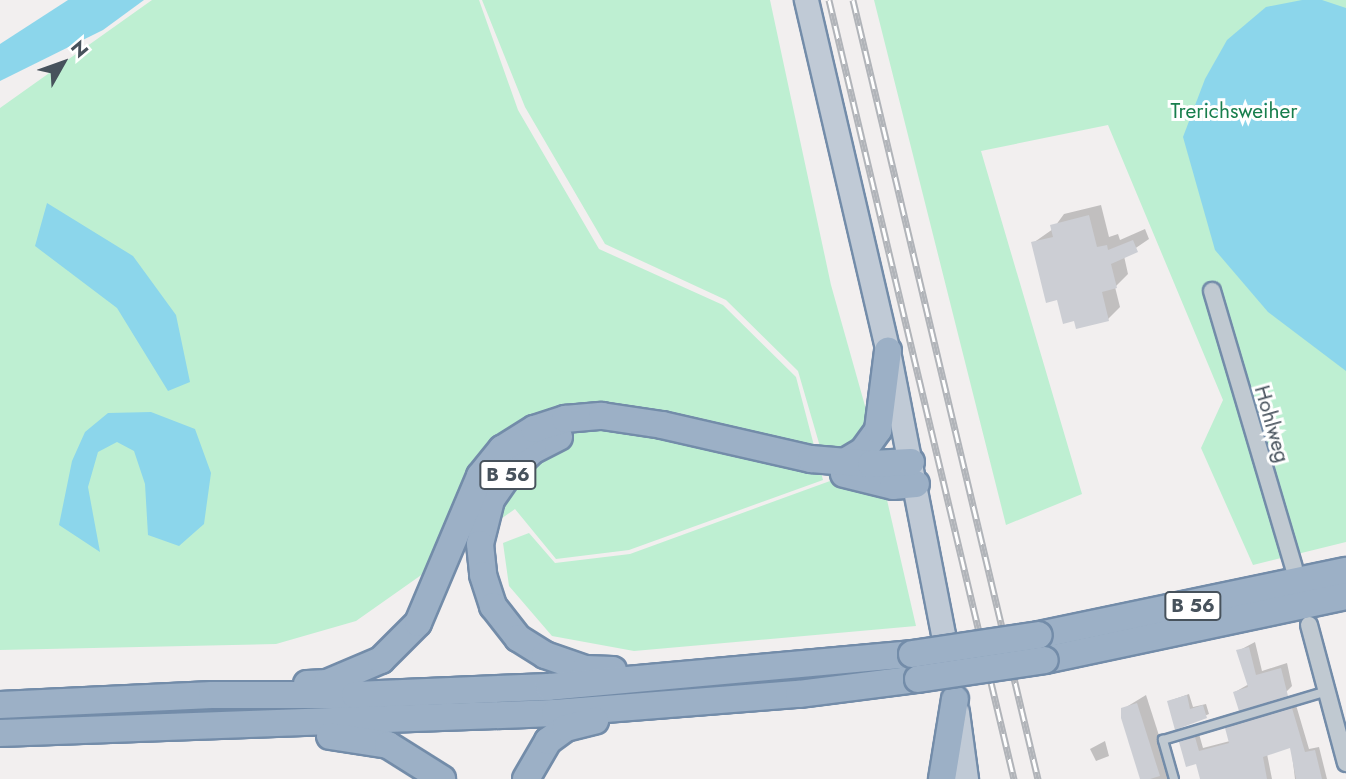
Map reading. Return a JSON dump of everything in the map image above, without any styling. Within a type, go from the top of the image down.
[{"type":"highway","points":[[843,463],[863,451],[878,430],[888,351]]},
{"type":"highway","points":[[212,695],[254,687],[327,683],[381,660],[418,623],[480,477],[502,449],[534,429],[565,419],[602,416],[843,463],[914,473]]},
{"type":"highway","name":"B 56","points":[[691,674],[585,669],[545,656],[519,638],[493,606],[481,554],[485,522],[491,500],[511,471],[533,450],[564,435],[613,429],[707,443],[893,486],[914,473]]},
{"type":"highway","name":"B 56","points":[[1042,648],[1346,571]]},
{"type":"highway","name":"B 56","points":[[0,733],[227,728],[799,694],[915,667],[1346,596]]},
{"type":"highway","name":"B 56","points":[[0,705],[212,695],[535,688],[691,674],[915,667]]},
{"type":"highway","points":[[942,779],[955,699]]},
{"type":"highway","points":[[526,779],[541,750],[566,728],[641,717],[675,703]]},
{"type":"highway","points":[[227,728],[269,736],[347,736],[388,745],[442,779]]},
{"type":"main road","points":[[806,0],[914,473],[955,699],[966,779]]},
{"type":"street","name":"Hohlweg","points":[[1212,291],[1294,568]]},
{"type":"street","points":[[1309,625],[1346,763]]},
{"type":"lane","points":[[1174,779],[1163,740],[1327,691]]},
{"type":"green space","points":[[152,0],[479,0],[518,110],[599,249],[723,305],[796,377],[823,480],[629,550],[556,559],[515,509],[356,621],[276,644],[0,650],[0,108]]},
{"type":"green space","points":[[482,0],[770,0],[831,285],[867,413],[916,626],[634,651],[552,636],[509,586],[503,543],[529,533],[555,563],[630,554],[830,481],[798,371],[726,300],[605,244],[525,107]]},
{"type":"green space","name":"Trerichsweiher","points":[[874,0],[1346,0],[1346,542],[1253,565],[1201,448],[1223,400],[1108,125],[981,151],[1082,494],[1006,525]]},
{"type":"water","points":[[68,0],[144,0],[103,30],[0,81],[0,44]]},
{"type":"water","name":"Trerichsweiher","points":[[1302,0],[1322,0],[1346,8],[1346,371],[1268,312],[1215,250],[1183,137],[1205,79],[1227,40],[1266,7]]},
{"type":"water","points":[[47,203],[133,256],[176,315],[190,382],[168,391],[117,308],[35,246]]},
{"type":"water","points":[[151,412],[195,429],[211,473],[204,524],[179,546],[148,535],[145,484],[134,451],[117,442],[98,452],[88,487],[100,552],[59,525],[72,461],[85,432],[108,413]]},
{"type":"building","points":[[1089,215],[1097,247],[1107,245],[1108,250],[1133,240],[1138,252],[1111,264],[1117,288],[1102,292],[1109,321],[1076,329],[1074,321],[1063,324],[1057,300],[1046,303],[1031,242],[1053,237],[1050,225]]},
{"type":"building","points":[[1249,647],[1256,675],[1281,668],[1288,696],[1239,711],[1233,692],[1248,687],[1236,650]]},
{"type":"building","points":[[1187,695],[1190,709],[1203,705],[1207,718],[1175,730],[1167,701]]},
{"type":"building","points":[[1137,703],[1160,776],[1150,779],[1140,779],[1121,718],[1121,708]]},
{"type":"building","points":[[1292,708],[1305,752],[1315,750],[1322,779],[1296,779],[1290,748],[1263,757],[1267,779],[1200,779],[1196,764],[1186,767],[1179,742],[1195,737],[1199,751],[1229,743],[1225,728]]},
{"type":"railway","points":[[829,0],[1014,779]]},
{"type":"railway","points":[[853,0],[1038,779]]}]
